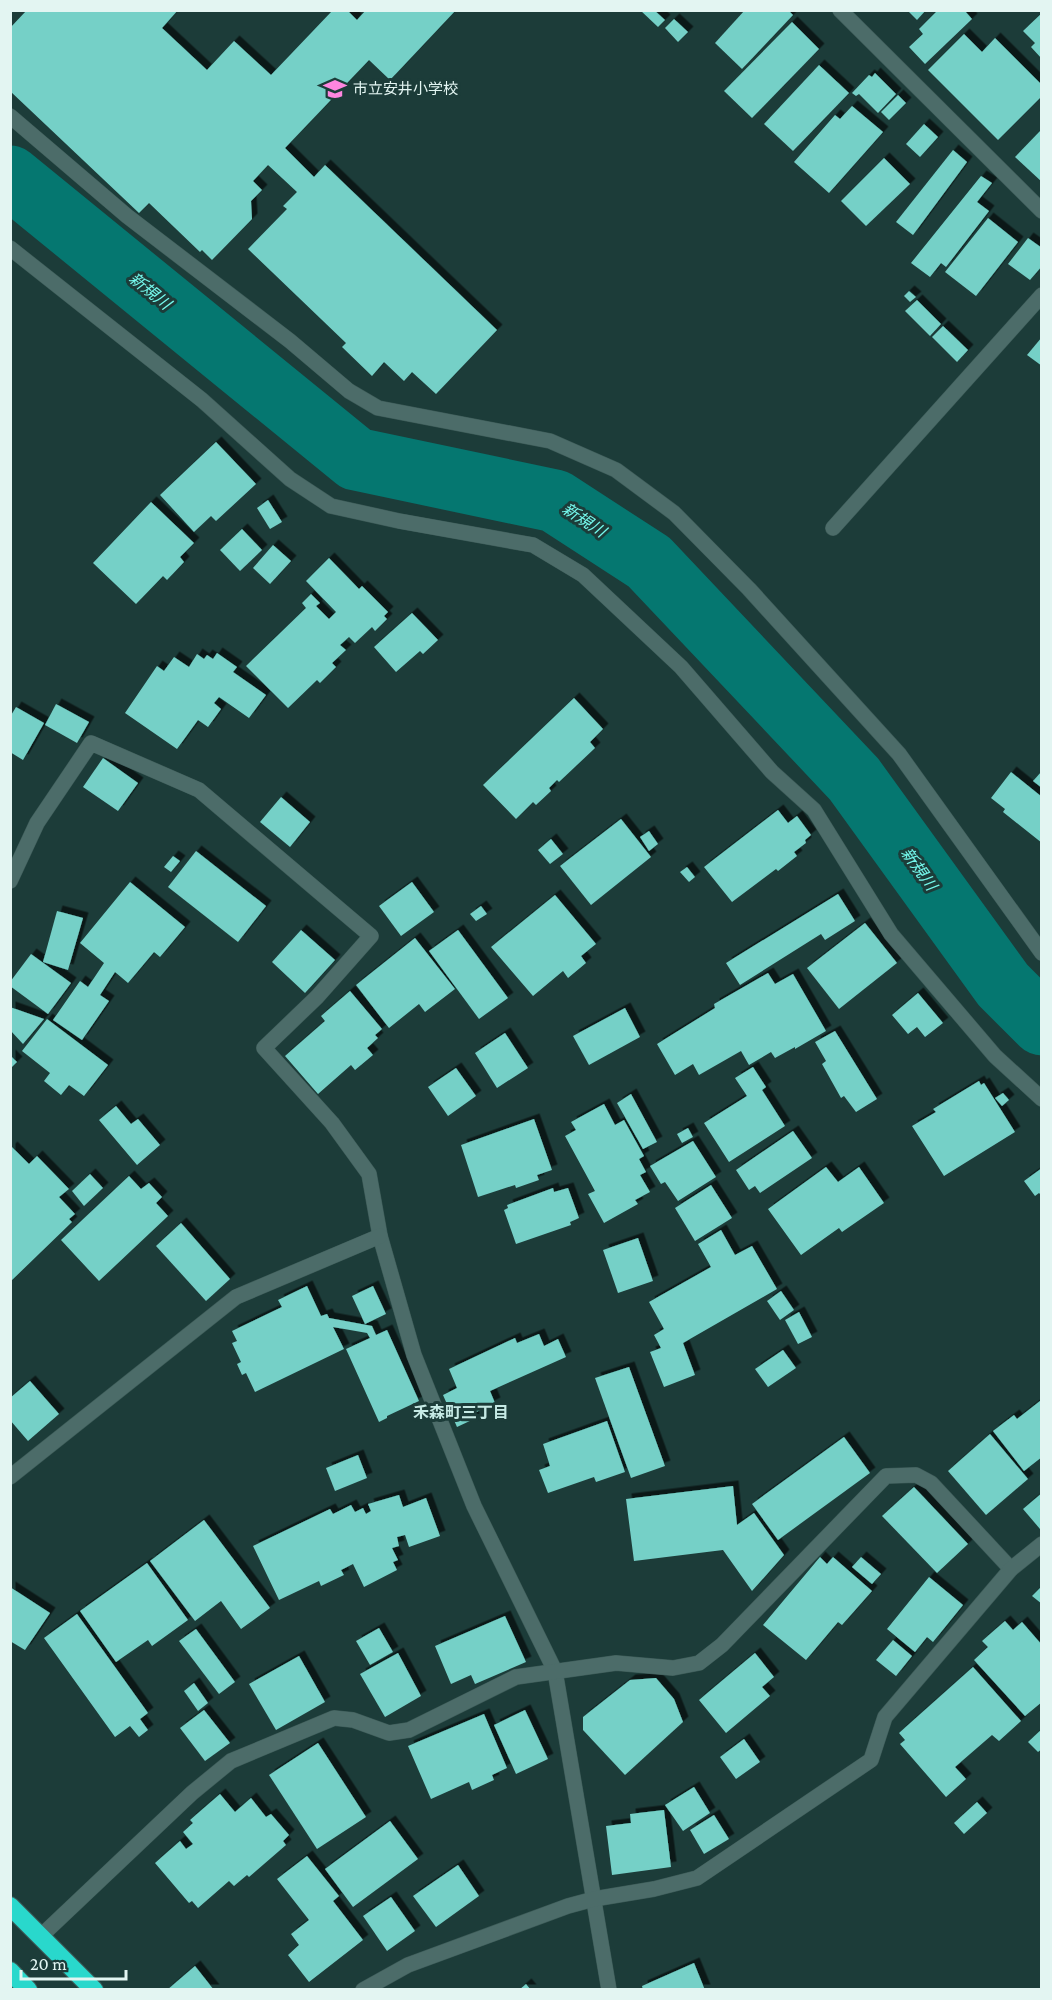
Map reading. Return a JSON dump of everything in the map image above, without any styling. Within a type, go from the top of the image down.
[{"type":"highway","points":[[10,1906],[94,1989]]},
{"type":"highway","points":[[10,1971],[28,1989]]},
{"type":"street","points":[[840,10],[1041,211]]},
{"type":"street","points":[[10,116],[128,216],[290,341],[349,391],[378,408],[550,441],[616,470],[674,513],[749,589],[899,754],[1041,953]]},
{"type":"street","points":[[10,248],[202,400],[290,479],[331,506],[399,521],[533,545],[583,575],[681,667],[772,772],[814,810],[891,934],[995,1056],[1041,1099]]},
{"type":"street","points":[[833,528],[1041,295]]},
{"type":"street","points":[[10,881],[37,823],[91,743],[199,789],[371,936],[317,997],[264,1048],[332,1123],[369,1174],[380,1236],[414,1356],[474,1506],[555,1671],[609,1989]]},
{"type":"street","points":[[10,1477],[236,1297],[380,1236]]},
{"type":"street","points":[[41,1936],[192,1792],[231,1761],[334,1718],[353,1720],[389,1733],[410,1730],[516,1677],[616,1663],[673,1668],[699,1663],[722,1645],[886,1476],[915,1475],[931,1483],[1011,1569]]},
{"type":"street","points":[[363,1989],[408,1965],[568,1906],[697,1878],[872,1760],[885,1717],[1011,1569],[1041,1544]]},
{"type":"building","points":[[27,10],[178,10],[162,28],[207,70],[234,41],[271,75],[333,10],[347,10],[357,20],[366,10],[456,10],[390,80],[369,60],[285,148],[314,177],[325,165],[497,330],[436,394],[412,372],[404,381],[384,362],[372,376],[342,347],[346,343],[248,249],[287,209],[283,206],[297,192],[268,165],[253,181],[262,190],[251,201],[252,219],[212,260],[202,250],[200,252],[149,203],[139,213],[10,91],[10,28]]},
{"type":"building","points":[[640,10],[654,10],[665,20],[658,27]]},
{"type":"building","points":[[745,10],[788,10],[793,15],[742,69],[715,43]]},
{"type":"building","points":[[907,10],[926,10],[917,20]]},
{"type":"building","points":[[938,10],[964,10],[972,19],[925,64],[909,47],[923,34],[919,29]]},
{"type":"building","points":[[1042,13],[1042,59],[1031,47],[1035,43],[1023,31]]},
{"type":"building","points":[[674,19],[688,32],[678,42],[665,28]]},
{"type":"building","points":[[792,22],[819,49],[752,118],[724,91]]},
{"type":"building","points":[[964,34],[982,52],[995,38],[1042,85],[1042,96],[998,140],[928,70]]},
{"type":"building","points":[[819,65],[849,93],[793,151],[764,124]]},
{"type":"building","points":[[875,73],[896,94],[878,113],[859,94],[856,96],[852,93],[869,75],[872,77]]},
{"type":"building","points":[[898,95],[906,103],[889,120],[881,112]]},
{"type":"building","points":[[852,106],[883,132],[829,193],[794,162],[835,115],[840,119]]},
{"type":"building","points":[[924,124],[938,137],[920,157],[906,144]]},
{"type":"building","points":[[1042,129],[1042,182],[1015,157]]},
{"type":"building","points":[[953,150],[967,162],[913,235],[896,222]]},
{"type":"building","points":[[884,158],[910,184],[866,226],[841,201]]},
{"type":"building","points":[[981,176],[992,183],[977,202],[989,211],[946,267],[941,263],[930,277],[911,263]]},
{"type":"building","points":[[988,218],[1018,242],[976,296],[945,272]]},
{"type":"building","points":[[1028,238],[1042,248],[1042,266],[1030,280],[1008,264]]},
{"type":"building","points":[[909,291],[916,297],[910,302],[904,296]]},
{"type":"building","points":[[917,300],[941,324],[930,336],[905,311]]},
{"type":"building","points":[[943,326],[968,350],[957,362],[932,337]]},
{"type":"building","points":[[1042,337],[1042,366],[1027,355]]},
{"type":"building","points":[[216,442],[256,484],[216,521],[211,516],[194,532],[160,495]]},
{"type":"building","points":[[268,500],[282,522],[270,529],[257,508]]},
{"type":"building","points":[[151,502],[194,543],[180,557],[184,562],[167,580],[163,576],[136,604],[93,563]]},
{"type":"building","points":[[242,529],[262,550],[240,571],[220,550]]},
{"type":"building","points":[[273,545],[291,561],[270,584],[253,568]]},
{"type":"building","points":[[329,558],[359,589],[362,586],[388,612],[384,616],[387,619],[375,631],[372,627],[355,643],[349,637],[340,645],[346,650],[332,663],[336,667],[320,683],[317,680],[288,708],[246,666],[306,608],[302,603],[311,594],[320,603],[316,606],[329,619],[336,612],[306,581]]},
{"type":"building","points":[[412,613],[438,640],[423,654],[420,651],[396,672],[374,647]]},
{"type":"building","points":[[217,653],[237,667],[233,672],[266,695],[249,718],[219,697],[214,703],[221,709],[208,727],[198,720],[177,749],[125,713],[157,666],[164,671],[174,657],[189,667],[197,654],[204,659],[207,655],[213,659]]},
{"type":"building","points":[[574,698],[603,729],[590,742],[595,748],[559,782],[557,780],[549,788],[551,791],[536,805],[533,802],[516,819],[483,785]]},
{"type":"building","points":[[56,704],[89,722],[77,743],[45,725]]},
{"type":"building","points":[[16,707],[44,723],[23,760],[10,752],[10,717]]},
{"type":"building","points":[[103,758],[138,783],[118,811],[83,787]]},
{"type":"building","points":[[1042,771],[1042,788],[1033,781]]},
{"type":"building","points":[[1011,772],[1042,797],[1042,843],[1003,812],[1005,809],[991,798]]},
{"type":"building","points":[[281,797],[310,822],[290,847],[260,822]]},
{"type":"building","points":[[778,810],[788,823],[797,816],[811,835],[805,840],[806,843],[794,852],[797,856],[732,902],[704,867]]},
{"type":"building","points":[[621,819],[651,857],[591,905],[560,866]]},
{"type":"building","points":[[649,831],[658,844],[649,851],[640,837]]},
{"type":"building","points":[[551,839],[563,854],[550,864],[538,850]]},
{"type":"building","points":[[196,851],[266,906],[238,942],[168,887]]},
{"type":"building","points":[[173,856],[180,861],[171,872],[164,867]]},
{"type":"building","points":[[687,867],[695,877],[689,882],[680,872]]},
{"type":"building","points":[[130,882],[185,927],[160,957],[154,952],[128,983],[115,972],[100,995],[109,1001],[82,1040],[53,1020],[80,981],[88,987],[104,963],[80,943]]},
{"type":"building","points":[[412,882],[434,912],[401,936],[379,906]]},
{"type":"building","points":[[838,894],[855,921],[825,940],[821,934],[740,985],[726,963]]},
{"type":"building","points":[[555,895],[596,944],[581,956],[586,963],[568,978],[563,971],[533,996],[491,947]]},
{"type":"building","points":[[481,906],[487,914],[476,921],[470,914]]},
{"type":"building","points":[[57,911],[83,918],[68,970],[43,962]]},
{"type":"building","points":[[865,923],[897,963],[839,1009],[807,968]]},
{"type":"building","points":[[301,930],[335,960],[305,993],[272,962]]},
{"type":"building","points":[[458,930],[508,998],[479,1019],[429,951]]},
{"type":"building","points":[[415,938],[455,989],[425,1012],[419,1004],[389,1028],[356,985]]},
{"type":"building","points":[[31,954],[71,983],[48,1014],[10,986],[10,982]]},
{"type":"building","points":[[768,973],[775,984],[793,974],[826,1031],[775,1058],[771,1052],[749,1065],[741,1051],[699,1075],[693,1064],[675,1075],[657,1044],[715,1008],[714,1004]]},
{"type":"building","points":[[350,991],[382,1029],[375,1035],[378,1038],[367,1048],[373,1055],[355,1070],[351,1065],[318,1094],[285,1056],[325,1021],[321,1016]]},
{"type":"building","points":[[918,993],[943,1023],[925,1037],[917,1027],[908,1034],[892,1015]]},
{"type":"building","points":[[10,1007],[44,1019],[23,1044],[10,1030]]},
{"type":"building","points":[[625,1008],[640,1037],[589,1065],[573,1036]]},
{"type":"building","points":[[47,1019],[108,1065],[84,1096],[69,1085],[61,1095],[44,1081],[50,1073],[22,1051]]},
{"type":"building","points":[[835,1031],[877,1099],[856,1112],[844,1096],[841,1098],[822,1064],[826,1061],[815,1042]]},
{"type":"building","points":[[505,1033],[528,1068],[497,1088],[475,1053]]},
{"type":"building","points":[[10,1055],[17,1062],[10,1069]]},
{"type":"building","points":[[753,1067],[766,1087],[762,1090],[785,1126],[729,1162],[704,1123],[747,1096],[735,1078]]},
{"type":"building","points":[[456,1068],[476,1096],[448,1116],[428,1087]]},
{"type":"building","points":[[979,1081],[981,1085],[984,1083],[1015,1132],[944,1176],[912,1126],[936,1112],[933,1109]]},
{"type":"building","points":[[1003,1093],[1009,1100],[1002,1106],[995,1098]]},
{"type":"building","points":[[631,1094],[657,1142],[643,1149],[617,1103]]},
{"type":"building","points":[[604,1104],[615,1125],[624,1120],[644,1156],[639,1159],[646,1172],[640,1175],[650,1192],[635,1200],[638,1204],[604,1223],[588,1194],[595,1191],[565,1136],[576,1130],[571,1122]]},
{"type":"building","points":[[116,1106],[131,1124],[138,1119],[160,1145],[137,1165],[99,1120]]},
{"type":"building","points":[[534,1119],[552,1170],[537,1175],[539,1180],[478,1197],[461,1145]]},
{"type":"building","points":[[688,1128],[693,1137],[682,1143],[677,1134]]},
{"type":"building","points":[[793,1131],[812,1158],[760,1193],[755,1186],[749,1190],[736,1170]]},
{"type":"building","points":[[693,1141],[716,1177],[678,1201],[665,1182],[661,1184],[650,1166]]},
{"type":"building","points":[[12,1147],[29,1164],[37,1156],[69,1189],[59,1197],[75,1214],[69,1219],[72,1222],[10,1282],[10,1149]]},
{"type":"building","points":[[826,1167],[838,1182],[859,1167],[884,1203],[842,1232],[839,1228],[801,1255],[768,1209]]},
{"type":"building","points":[[1042,1168],[1042,1196],[1039,1193],[1035,1196],[1024,1181]]},
{"type":"building","points":[[90,1174],[103,1188],[84,1206],[72,1191]]},
{"type":"building","points":[[129,1176],[141,1189],[149,1183],[162,1197],[156,1203],[168,1216],[99,1281],[61,1240]]},
{"type":"building","points":[[711,1185],[732,1218],[695,1241],[675,1208]]},
{"type":"building","points":[[553,1188],[554,1192],[568,1188],[579,1218],[570,1222],[571,1225],[516,1244],[504,1210],[508,1208],[507,1205]]},
{"type":"building","points":[[181,1223],[230,1279],[206,1301],[156,1246]]},
{"type":"building","points":[[721,1230],[735,1255],[752,1246],[777,1289],[683,1343],[695,1375],[664,1387],[650,1352],[661,1348],[654,1335],[664,1329],[649,1302],[711,1267],[698,1244]]},
{"type":"building","points":[[638,1238],[653,1281],[618,1293],[603,1250]]},
{"type":"building","points":[[307,1286],[321,1316],[327,1314],[329,1318],[372,1326],[376,1335],[387,1330],[419,1401],[379,1422],[346,1349],[370,1338],[367,1333],[333,1327],[344,1349],[255,1392],[246,1373],[242,1375],[237,1364],[241,1362],[232,1343],[237,1341],[232,1331],[282,1307],[278,1300]]},
{"type":"building","points":[[373,1286],[386,1314],[365,1324],[352,1296]]},
{"type":"building","points":[[781,1291],[794,1310],[780,1320],[767,1301]]},
{"type":"building","points":[[799,1312],[812,1337],[798,1344],[785,1320]]},
{"type":"building","points":[[539,1334],[544,1346],[558,1339],[566,1357],[490,1391],[495,1403],[472,1414],[474,1419],[457,1427],[443,1395],[457,1388],[449,1369],[515,1338],[517,1343]]},
{"type":"building","points":[[783,1350],[796,1368],[768,1387],[755,1369]]},
{"type":"building","points":[[629,1367],[665,1466],[631,1478],[595,1378]]},
{"type":"building","points":[[30,1381],[59,1414],[28,1441],[10,1420],[10,1398]]},
{"type":"building","points":[[1040,1401],[1042,1403],[1042,1457],[1024,1471],[993,1431],[1014,1415],[1017,1419]]},
{"type":"building","points":[[607,1421],[625,1472],[596,1482],[594,1477],[548,1493],[539,1470],[550,1466],[543,1444]]},
{"type":"building","points":[[990,1434],[1028,1479],[986,1515],[948,1471]]},
{"type":"building","points":[[844,1437],[870,1473],[778,1540],[752,1504]]},
{"type":"building","points":[[358,1455],[367,1478],[335,1491],[326,1468]]},
{"type":"building","points":[[733,1486],[737,1525],[754,1513],[784,1555],[752,1591],[723,1550],[634,1561],[626,1499]]},
{"type":"building","points":[[914,1487],[968,1544],[937,1573],[882,1516]]},
{"type":"building","points":[[1042,1493],[1042,1527],[1040,1529],[1023,1509]]},
{"type":"building","points":[[399,1495],[403,1507],[426,1498],[440,1536],[409,1547],[405,1535],[397,1537],[399,1546],[392,1548],[398,1560],[393,1562],[397,1570],[364,1587],[353,1564],[341,1570],[344,1575],[321,1586],[319,1581],[279,1600],[253,1546],[330,1509],[333,1514],[351,1505],[355,1512],[363,1508],[366,1514],[371,1511],[368,1504]]},
{"type":"building","points":[[204,1520],[270,1608],[241,1629],[221,1601],[195,1621],[150,1561]]},
{"type":"building","points":[[820,1557],[827,1564],[833,1557],[872,1591],[842,1625],[838,1622],[806,1660],[763,1625]]},
{"type":"building","points":[[861,1557],[881,1574],[872,1584],[852,1567]]},
{"type":"building","points":[[147,1563],[188,1620],[152,1646],[148,1640],[116,1662],[80,1611]]},
{"type":"building","points":[[929,1577],[963,1605],[933,1642],[927,1637],[915,1652],[887,1629]]},
{"type":"building","points":[[1042,1586],[1042,1604],[1032,1596]]},
{"type":"building","points":[[10,1587],[50,1613],[25,1650],[10,1641]]},
{"type":"building","points":[[77,1614],[148,1713],[140,1719],[148,1730],[139,1737],[130,1726],[115,1737],[44,1638]]},
{"type":"building","points":[[505,1616],[526,1662],[475,1684],[471,1675],[451,1684],[435,1646]]},
{"type":"building","points":[[1005,1621],[1013,1630],[1022,1622],[1042,1645],[1042,1702],[1025,1716],[974,1660],[988,1647],[982,1641]]},
{"type":"building","points":[[379,1628],[393,1652],[370,1665],[356,1641]]},
{"type":"building","points":[[196,1629],[235,1682],[219,1694],[179,1641]]},
{"type":"building","points":[[893,1640],[912,1656],[896,1676],[876,1660]]},
{"type":"building","points":[[398,1653],[421,1696],[385,1717],[360,1674]]},
{"type":"building","points":[[755,1653],[774,1677],[762,1687],[770,1696],[726,1733],[699,1700]]},
{"type":"building","points":[[299,1656],[325,1702],[276,1730],[249,1684]]},
{"type":"building","points":[[973,1667],[1021,1721],[999,1741],[992,1735],[955,1767],[966,1779],[946,1797],[900,1744],[905,1740],[899,1733]]},
{"type":"building","points":[[656,1678],[674,1699],[683,1722],[625,1775],[583,1730],[583,1717],[630,1680]]},
{"type":"building","points":[[194,1683],[208,1703],[198,1711],[184,1691]]},
{"type":"building","points":[[204,1710],[230,1743],[205,1761],[180,1728]]},
{"type":"building","points":[[525,1710],[548,1759],[516,1774],[494,1725]]},
{"type":"building","points":[[484,1714],[507,1768],[492,1775],[494,1780],[472,1790],[469,1782],[431,1799],[408,1746]]},
{"type":"building","points":[[1042,1729],[1042,1749],[1038,1752],[1028,1742]]},
{"type":"building","points":[[744,1739],[760,1762],[736,1779],[720,1757]]},
{"type":"building","points":[[318,1743],[366,1817],[317,1849],[269,1775]]},
{"type":"building","points":[[694,1787],[710,1813],[683,1831],[665,1805]]},
{"type":"building","points":[[220,1794],[235,1812],[251,1798],[266,1817],[271,1814],[289,1835],[283,1841],[286,1845],[249,1877],[247,1875],[234,1886],[229,1881],[198,1908],[192,1901],[189,1903],[155,1863],[180,1841],[186,1849],[193,1844],[183,1832],[193,1823],[190,1820]]},
{"type":"building","points":[[977,1802],[987,1813],[964,1834],[954,1823]]},
{"type":"building","points":[[664,1810],[671,1867],[612,1875],[606,1826],[631,1823],[630,1814]]},
{"type":"building","points":[[714,1815],[729,1839],[704,1854],[690,1830]]},
{"type":"building","points":[[390,1821],[418,1859],[353,1907],[325,1869]]},
{"type":"building","points":[[307,1856],[339,1896],[333,1901],[363,1940],[309,1982],[288,1955],[299,1945],[291,1934],[309,1920],[277,1879]]},
{"type":"building","points":[[458,1865],[479,1896],[436,1927],[413,1896]]},
{"type":"building","points":[[391,1897],[415,1931],[387,1951],[363,1916]]},
{"type":"building","points":[[694,1963],[705,1990],[643,1990],[642,1986]]},
{"type":"building","points":[[195,1966],[214,1990],[167,1990]]},
{"type":"building","points":[[526,1984],[531,1990],[519,1990]]},
{"type":"waterway","name":"新規川","points":[[10,177],[356,459],[555,501],[649,562],[854,779],[1003,985],[1042,1024]]},
{"type":"place","name":"市立安井小学校","points":[[335,89]]},
{"type":"district","name":"禾森町三丁目","points":[[461,1412]]}]
